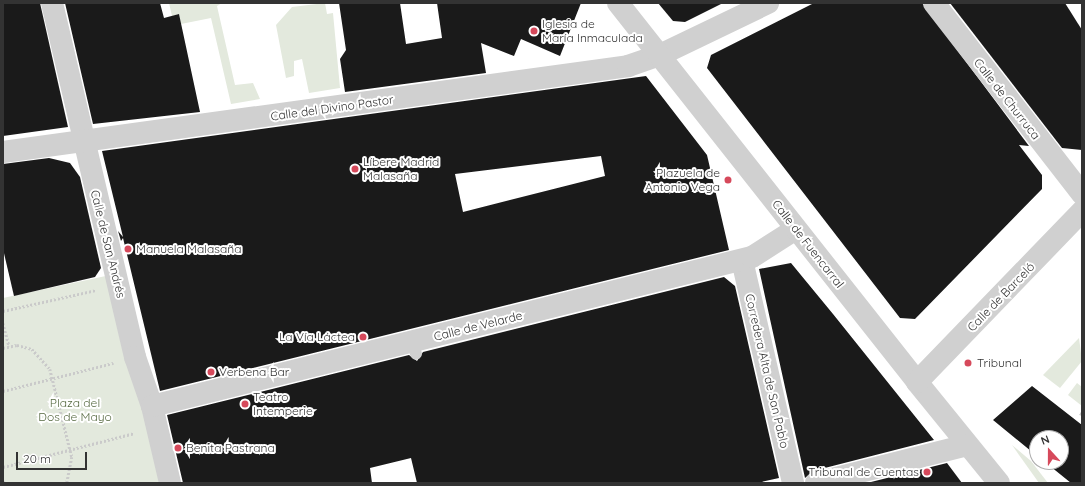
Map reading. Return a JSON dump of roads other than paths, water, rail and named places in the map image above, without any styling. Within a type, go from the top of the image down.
[{"type":"street","name":"Calle de San Andrés","points":[[52,3],[83,143],[135,357],[152,406],[170,483]]},
{"type":"street","name":"Calle de Fuencarral","points":[[618,3],[967,445],[999,483]]},
{"type":"street","name":"Calle del Divino Pastor","points":[[3,152],[83,143],[620,67],[660,55],[768,3]]},
{"type":"street","name":"Calle de Churruca","points":[[934,3],[1082,194]]},
{"type":"street","name":"Calle de Barceló","points":[[917,382],[1082,210]]},
{"type":"street","name":"Calle de Velarde","points":[[152,406],[414,348],[742,260],[796,229]]},
{"type":"street","name":"Corredera Alta de San Pablo","points":[[742,260],[793,483]]},
{"type":"street","points":[[816,483],[967,445]]},
{"type":"place","name":"Iglesia de María Inmaculada","points":[[534,31]]},
{"type":"place","name":"Líbere Madrid Malasaña","points":[[355,169]]},
{"type":"place","name":"Plazuela de Antonio Vega","points":[[728,180]]},
{"type":"place","name":"Manuela Malasaña","points":[[128,249]]},
{"type":"place","name":"La Vía Láctea","points":[[363,337]]},
{"type":"place","name":"Tribunal","points":[[968,363]]},
{"type":"place","name":"Verbena Bar","points":[[211,372]]},
{"type":"place","name":"Teatro Intemperie","points":[[245,404]]},
{"type":"place","name":"Benita Pastrana","points":[[178,448]]},
{"type":"place","name":"Tribunal de Cuentas","points":[[927,472]]},
{"type":"park label","name":"Plaza del Dos de Mayo","points":[[75,410]]}]
